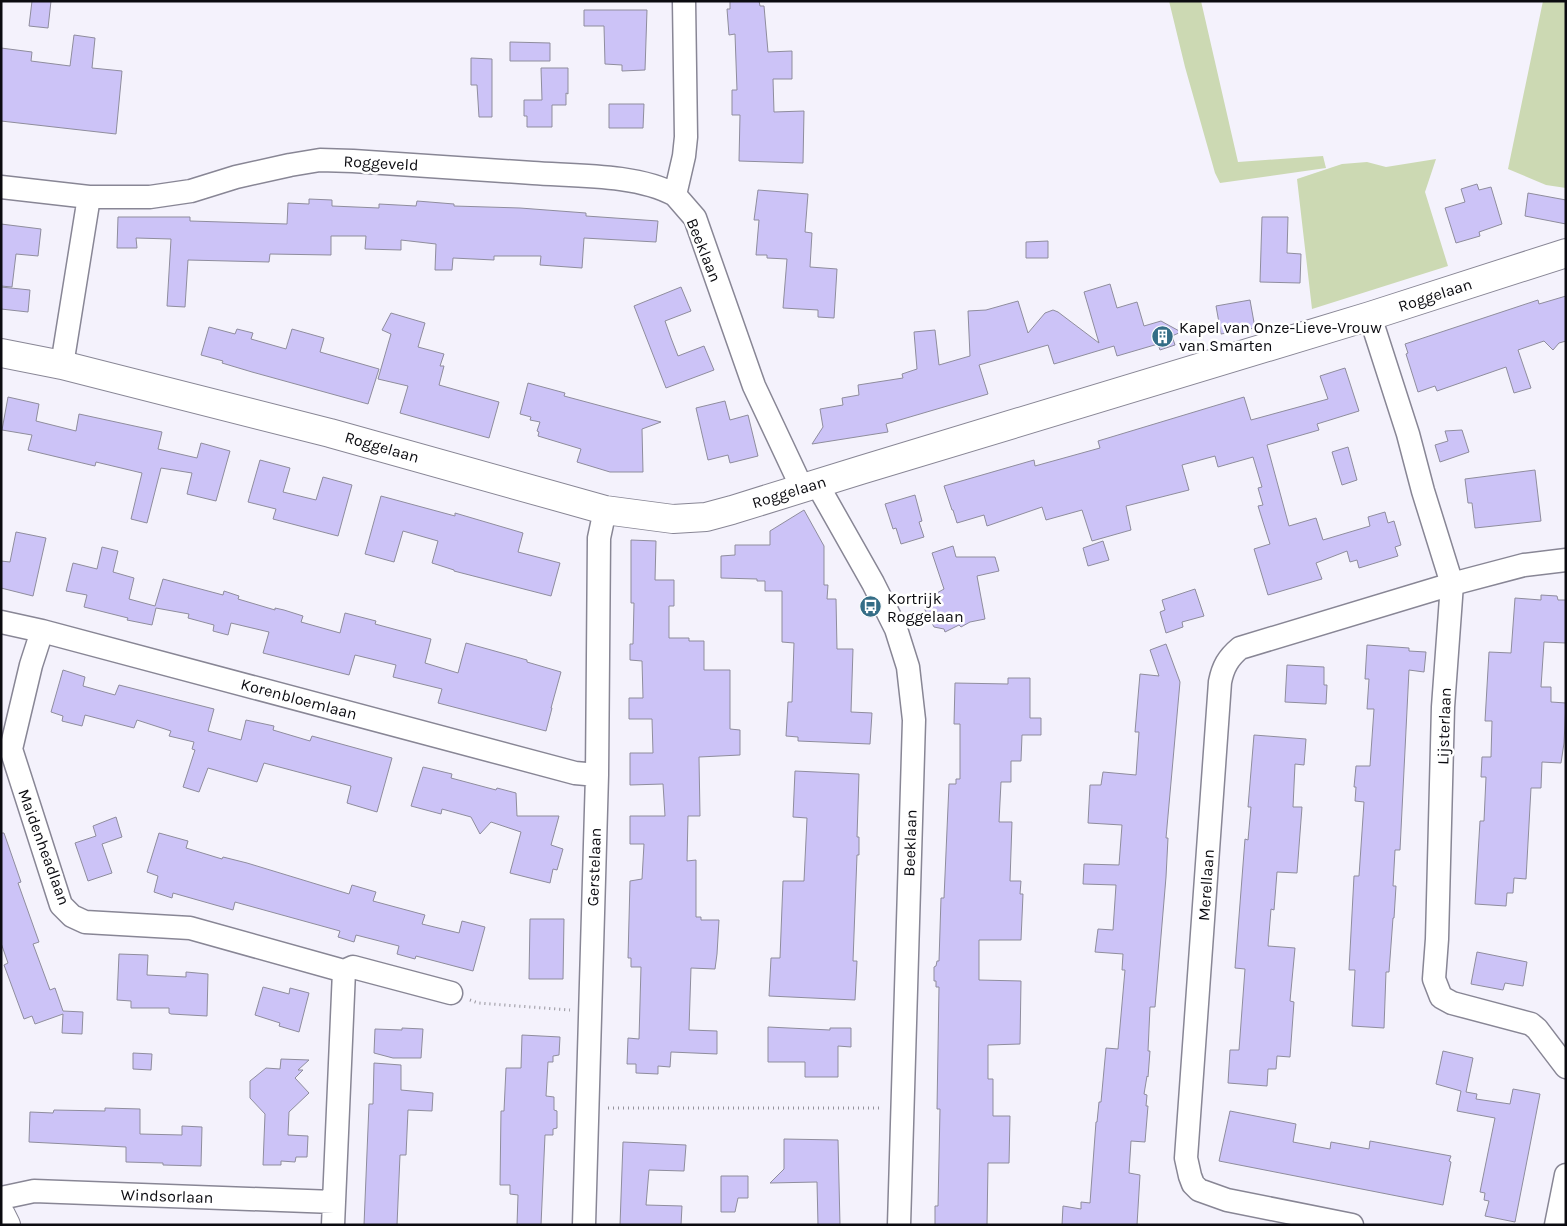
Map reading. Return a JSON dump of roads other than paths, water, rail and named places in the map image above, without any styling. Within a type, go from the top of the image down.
[{"type":"street","points":[[675,195],[684,156],[686,137],[684,1]]},
{"type":"street","name":"Roggeveld","points":[[1,187],[89,197],[150,197],[191,191],[236,177],[320,160],[601,178],[648,184],[675,195]]},
{"type":"street","name":"Beeklaan","points":[[675,195],[695,218],[754,386],[810,486],[873,583],[892,621],[908,667],[914,720],[898,1225]]},
{"type":"street","points":[[62,365],[89,197]]},
{"type":"street","name":"Roggelaan","points":[[1,353],[62,365],[330,433],[605,510],[673,519],[706,517],[1370,316],[1566,253]]},
{"type":"street","name":"Lijsterlaan","points":[[1370,316],[1408,434],[1423,492],[1452,584],[1444,706],[1437,939],[1434,979],[1441,997],[1452,1003],[1531,1024],[1566,1067]]},
{"type":"street","name":"Gerstelaan","points":[[584,1225],[597,775],[599,538],[605,510]]},
{"type":"street","name":"Merellaan","points":[[1352,1225],[1227,1200],[1199,1190],[1192,1184],[1190,1176],[1186,1158],[1220,682],[1223,668],[1231,656],[1240,648],[1452,584],[1524,565],[1566,560]]},
{"type":"street","name":"Korenbloemlaan","points":[[1,622],[42,631],[575,773],[597,775]]},
{"type":"street","name":"Maidenheadlaan","points":[[42,631],[31,665],[11,749],[61,904],[72,916],[84,922],[190,928],[344,971],[353,967],[451,993]]},
{"type":"street","points":[[334,1225],[344,971]]},
{"type":"street","points":[[1556,1225],[1566,1175]]},
{"type":"street","name":"Windsorlaan","points":[[1,1198],[34,1191],[334,1202]]},
{"type":"street","points":[[1,1215],[6,1225]]},
{"type":"place","name":"Kapel van Onze-Lieve-Vrouw van Smarten","points":[[1163,336]]},
{"type":"place","name":"Kortrijk Roggelaan","points":[[871,607]]}]
